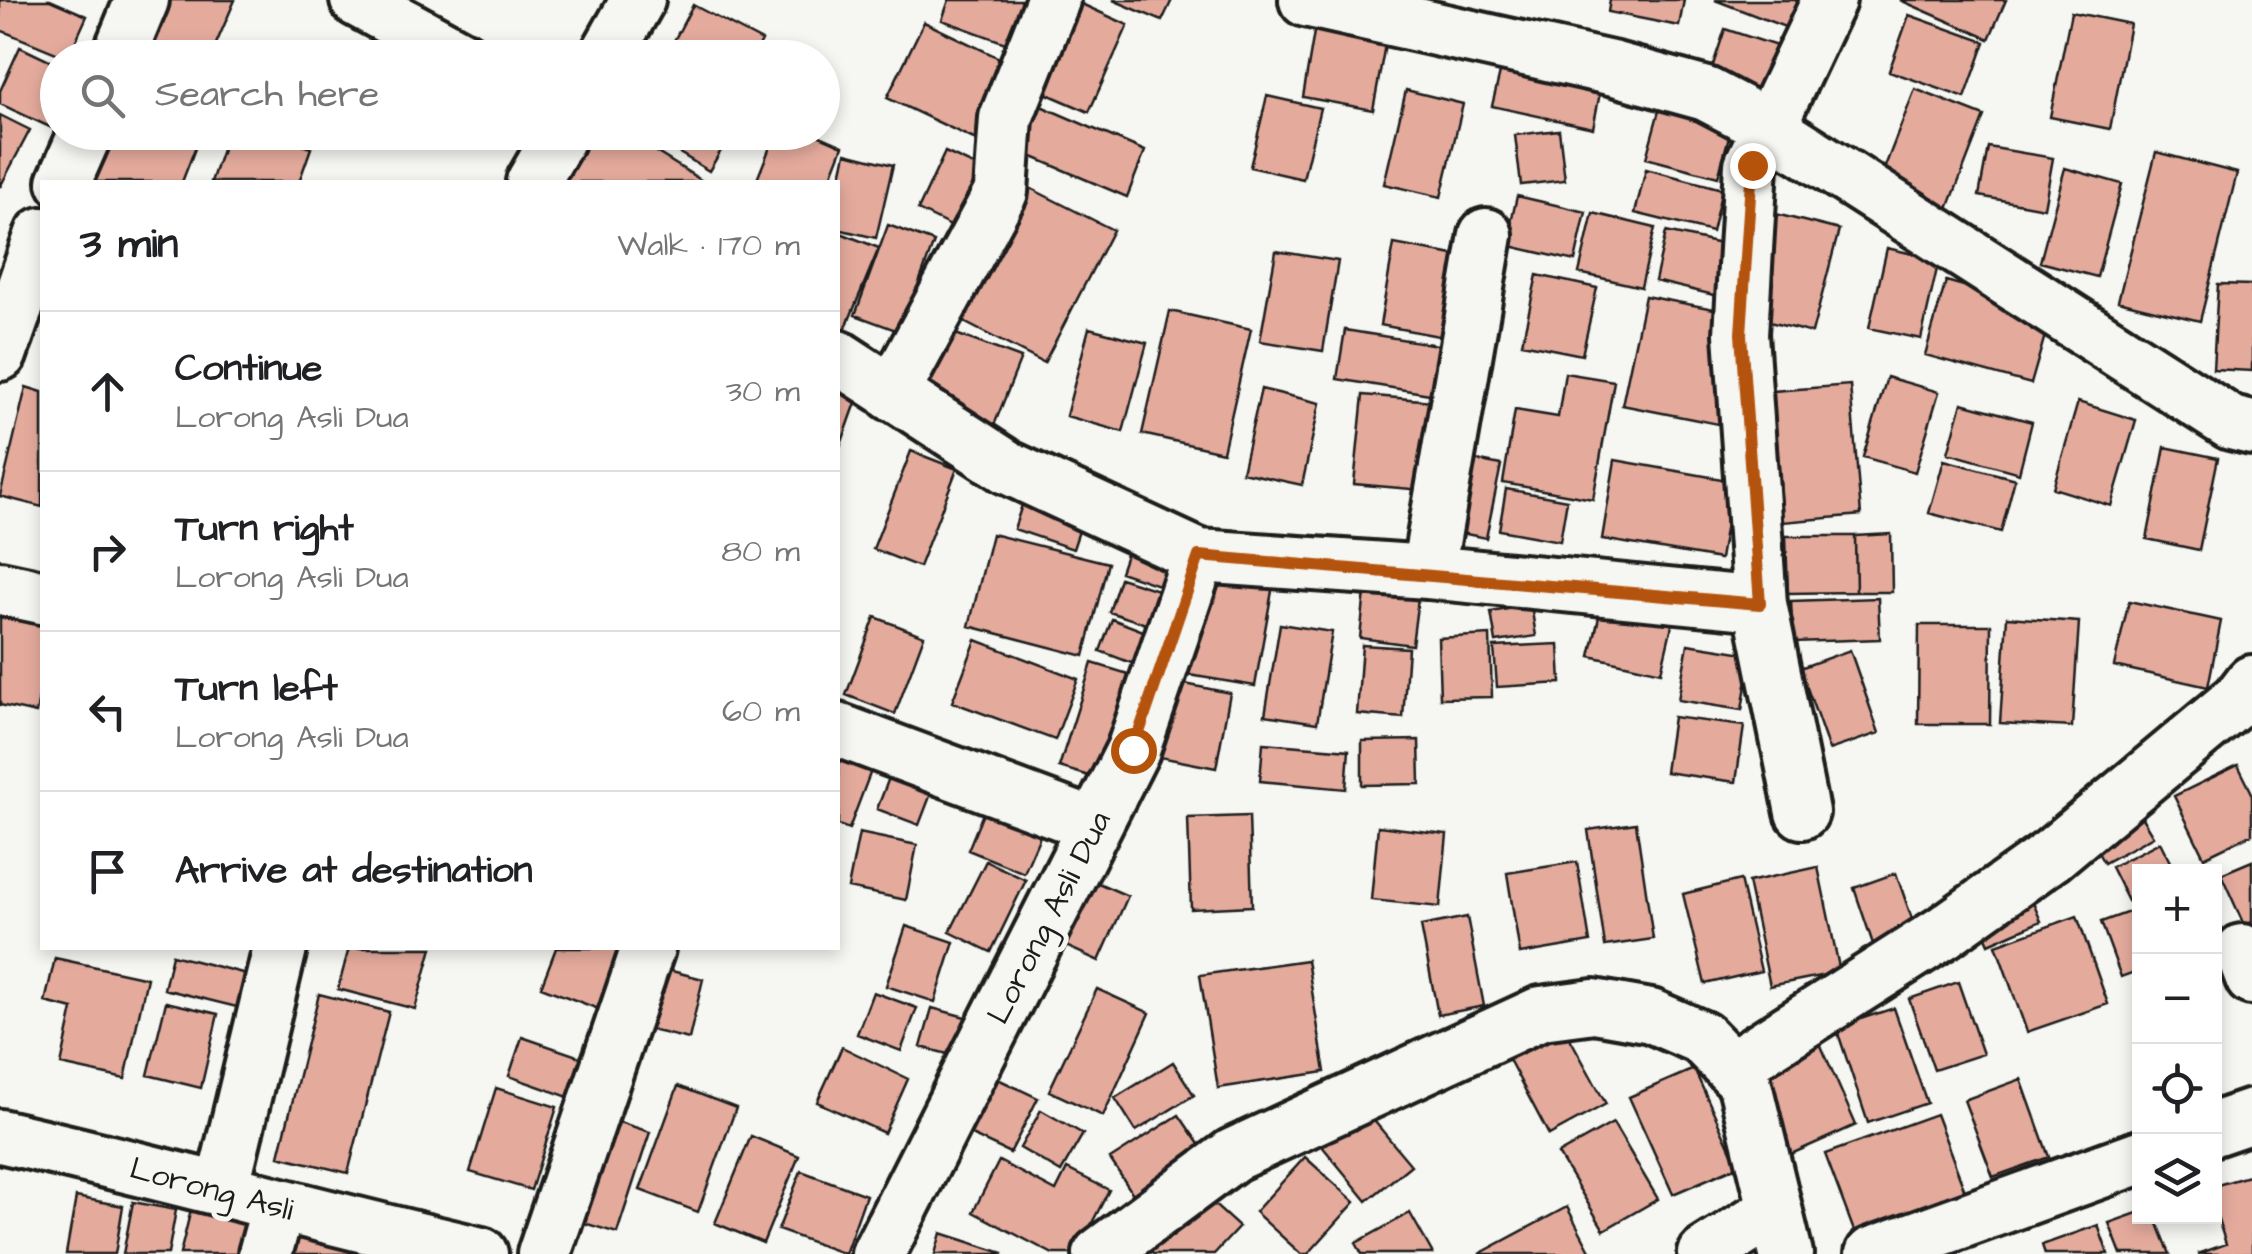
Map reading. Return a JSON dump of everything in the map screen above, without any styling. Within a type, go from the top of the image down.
[{"type":"street","points":[[125,40],[142,0]]},
{"type":"street","points":[[357,0],[430,40]]},
{"type":"street","points":[[615,40],[638,0]]},
{"type":"street","points":[[892,394],[1001,192],[1006,118],[1053,0]]},
{"type":"street","points":[[1802,812],[1760,604],[1741,334],[1752,165],[1829,0]]},
{"type":"street","points":[[1316,2],[1615,68],[1706,94],[1769,127],[2231,423],[2252,428]]},
{"type":"street","points":[[65,180],[78,150]]},
{"type":"street","points":[[538,180],[553,150]]},
{"type":"street","points":[[1428,572],[1486,235]]},
{"type":"street","points":[[0,354],[40,240]]},
{"type":"street","points":[[840,358],[1007,466],[1199,556],[1428,572],[1760,604]]},
{"type":"street","name":"Lorong Asli Dua","points":[[878,1254],[1133,750],[1199,556]]},
{"type":"street","points":[[0,588],[40,597]]},
{"type":"street","points":[[1731,1068],[1944,932],[2052,854],[2240,700],[2252,682]]},
{"type":"street","points":[[840,731],[1093,825]]},
{"type":"street","points":[[222,1189],[280,950]]},
{"type":"street","points":[[544,1254],[647,950]]},
{"type":"street","points":[[1100,1254],[1233,1155],[1541,1014],[1594,1006],[1651,1016],[1702,1038],[1744,1081],[1780,1232],[1705,1254]]},
{"type":"street","points":[[2222,1127],[2252,1116]]},
{"type":"street","name":"Lorong Asli","points":[[0,1136],[222,1189],[272,1230],[481,1254]]},
{"type":"street","points":[[1872,1254],[2132,1160]]},
{"type":"building","points":[[0,0],[50,0],[87,16],[76,40],[40,40],[40,46],[0,30]]},
{"type":"building","points":[[149,0],[235,0],[218,40],[132,40]]},
{"type":"building","points":[[949,0],[1037,0],[1019,48],[942,20]]},
{"type":"building","points":[[1113,0],[1172,0],[1162,21]]},
{"type":"building","points":[[1610,0],[1684,0],[1679,26],[1608,12]]},
{"type":"building","points":[[1715,0],[1810,0],[1798,32]]},
{"type":"building","points":[[1900,0],[2006,0],[1989,39]]},
{"type":"building","points":[[1077,2],[1128,25],[1089,112],[1038,90]]},
{"type":"building","points":[[693,5],[760,40],[674,40]]},
{"type":"building","points":[[2071,12],[2130,24],[2110,129],[2050,117]]},
{"type":"building","points":[[1909,15],[1985,42],[1965,98],[1889,71]]},
{"type":"building","points":[[924,22],[1014,65],[978,141],[887,98]]},
{"type":"building","points":[[1315,26],[1386,39],[1373,110],[1303,97]]},
{"type":"building","points":[[1725,29],[1786,49],[1769,101],[1708,80]]},
{"type":"building","points":[[20,47],[40,56],[40,122],[0,104],[0,91]]},
{"type":"building","points":[[1504,56],[1603,78],[1593,128],[1492,106]]},
{"type":"building","points":[[1915,89],[1984,116],[1948,209],[1879,182]]},
{"type":"building","points":[[1406,90],[1463,104],[1441,197],[1384,184]]},
{"type":"building","points":[[1267,96],[1320,108],[1303,179],[1250,167]]},
{"type":"building","points":[[1027,100],[1145,151],[1127,197],[1007,146]]},
{"type":"building","points":[[1660,107],[1732,125],[1718,177],[1646,158]]},
{"type":"building","points":[[0,115],[30,130],[0,187]]},
{"type":"building","points":[[1559,130],[1565,180],[1521,185],[1515,135]]},
{"type":"building","points":[[840,145],[843,146],[830,180],[757,180],[769,150],[840,150]]},
{"type":"building","points":[[1988,147],[2053,158],[2044,208],[1979,196]]},
{"type":"building","points":[[92,150],[194,150],[183,180],[81,180]]},
{"type":"building","points":[[222,150],[310,150],[300,180],[212,180]]},
{"type":"building","points":[[574,150],[653,150],[701,180],[567,180],[558,175]]},
{"type":"building","points":[[675,150],[721,150],[709,171]]},
{"type":"building","points":[[945,152],[991,173],[963,232],[918,210]]},
{"type":"building","points":[[2156,152],[2237,173],[2200,321],[2118,301]]},
{"type":"building","points":[[846,153],[893,165],[876,238],[840,229],[840,181]]},
{"type":"building","points":[[2065,168],[2122,184],[2097,277],[2040,262]]},
{"type":"building","points":[[1646,169],[1722,189],[1712,232],[1635,213]]},
{"type":"building","points":[[1028,187],[1113,230],[1044,363],[960,320]]},
{"type":"building","points":[[1517,196],[1586,212],[1575,261],[1506,245]]},
{"type":"building","points":[[1593,213],[1655,228],[1641,287],[1579,273]]},
{"type":"building","points":[[1776,214],[1839,230],[1812,333],[1750,317]]},
{"type":"building","points":[[888,225],[934,242],[901,332],[855,315]]},
{"type":"building","points":[[1666,232],[1730,246],[1718,296],[1655,281]]},
{"type":"building","points":[[840,233],[879,248],[840,336]]},
{"type":"building","points":[[1394,244],[1475,259],[1460,340],[1380,325]]},
{"type":"building","points":[[1887,248],[1939,260],[1921,339],[1869,328]]},
{"type":"building","points":[[1276,251],[1338,261],[1323,351],[1260,341]]},
{"type":"building","points":[[1537,275],[1597,288],[1582,355],[1522,343]]},
{"type":"building","points":[[1946,281],[2052,311],[2031,384],[1925,355]]},
{"type":"building","points":[[2218,284],[2252,285],[2252,371],[2213,369]]},
{"type":"building","points":[[1645,296],[1730,312],[1723,425],[1622,405]]},
{"type":"building","points":[[1170,311],[1251,329],[1223,452],[1142,434]]},
{"type":"building","points":[[1089,328],[1147,343],[1123,432],[1066,416]]},
{"type":"building","points":[[945,330],[1021,358],[993,428],[918,399]]},
{"type":"building","points":[[1345,330],[1444,346],[1436,395],[1337,379]]},
{"type":"building","points":[[1565,373],[1614,381],[1593,499],[1503,483],[1515,410],[1558,417]]},
{"type":"building","points":[[840,375],[863,383],[840,447]]},
{"type":"building","points":[[1887,377],[1939,392],[1915,472],[1863,457]]},
{"type":"building","points":[[1850,385],[1861,515],[1783,522],[1773,391]]},
{"type":"building","points":[[26,387],[40,391],[40,506],[0,496]]},
{"type":"building","points":[[1261,389],[1320,403],[1302,485],[1242,472]]},
{"type":"building","points":[[1363,395],[1443,402],[1434,491],[1354,484]]},
{"type":"building","points":[[2078,402],[2136,420],[2111,506],[2053,488]]},
{"type":"building","points":[[1962,403],[2032,422],[2019,473],[1948,453]]},
{"type":"building","points":[[2165,447],[2218,458],[2199,550],[2147,539]]},
{"type":"building","points":[[911,451],[957,469],[919,567],[873,549]]},
{"type":"building","points":[[1460,457],[1501,465],[1486,538],[1446,530]]},
{"type":"building","points":[[1615,460],[1733,481],[1720,559],[1602,539]]},
{"type":"building","points":[[1944,460],[2015,479],[2001,532],[1929,513]]},
{"type":"building","points":[[1506,489],[1567,500],[1560,541],[1499,530]]},
{"type":"building","points":[[1027,490],[1086,510],[1073,549],[1014,529]]},
{"type":"building","points":[[992,534],[1108,563],[1084,656],[969,626]]},
{"type":"building","points":[[1133,534],[1175,548],[1161,586],[1120,572]]},
{"type":"building","points":[[1891,534],[1892,592],[1856,592],[1855,536]]},
{"type":"building","points":[[1786,536],[1855,536],[1856,592],[1788,593]]},
{"type":"building","points":[[1209,563],[1275,574],[1255,686],[1189,675]]},
{"type":"building","points":[[1120,578],[1164,592],[1152,626],[1109,612]]},
{"type":"building","points":[[1366,583],[1419,590],[1412,645],[1360,638]]},
{"type":"building","points":[[1878,598],[1880,639],[1793,642],[1791,601]]},
{"type":"building","points":[[2129,601],[2221,621],[2208,687],[2114,666]]},
{"type":"building","points":[[1602,604],[1673,621],[1661,672],[1590,656]]},
{"type":"building","points":[[0,605],[40,614],[40,692],[36,713],[0,705]]},
{"type":"building","points":[[1531,605],[1536,636],[1496,642],[1491,612]]},
{"type":"building","points":[[875,617],[924,636],[895,714],[846,695]]},
{"type":"building","points":[[2007,617],[2079,622],[2072,727],[2000,723]]},
{"type":"building","points":[[1112,619],[1151,634],[1139,666],[1100,651]]},
{"type":"building","points":[[1280,624],[1332,632],[1317,723],[1265,715]]},
{"type":"building","points":[[1919,625],[1991,625],[1990,724],[1918,724]]},
{"type":"building","points":[[1490,635],[1492,697],[1440,698],[1438,638]]},
{"type":"building","points":[[976,640],[1078,679],[1055,740],[952,702]]},
{"type":"building","points":[[1559,644],[1561,683],[1497,687],[1494,647]]},
{"type":"building","points":[[1688,644],[1751,654],[1742,710],[1678,700]]},
{"type":"building","points":[[1362,645],[1408,648],[1403,718],[1357,714]]},
{"type":"building","points":[[1850,650],[1879,733],[1829,750],[1800,668]]},
{"type":"building","points":[[1092,663],[1135,676],[1102,780],[1059,767]]},
{"type":"building","points":[[1170,681],[1230,693],[1216,768],[1155,756]]},
{"type":"building","points":[[1673,717],[1744,726],[1736,782],[1665,772]]},
{"type":"building","points":[[840,732],[880,747],[849,829],[840,826]]},
{"type":"building","points":[[1419,740],[1420,784],[1362,785],[1362,741]]},
{"type":"building","points":[[1263,743],[1349,750],[1346,789],[1260,781]]},
{"type":"building","points":[[897,757],[939,773],[919,825],[877,809]]},
{"type":"building","points":[[2238,765],[2252,793],[2252,834],[2204,857],[2174,796]]},
{"type":"building","points":[[993,789],[1050,813],[1024,873],[968,850]]},
{"type":"building","points":[[2136,808],[2153,836],[2104,863],[2088,835]]},
{"type":"building","points":[[1249,816],[1252,906],[1191,909],[1188,818]]},
{"type":"building","points":[[1636,823],[1653,939],[1605,946],[1588,830]]},
{"type":"building","points":[[1378,826],[1447,834],[1440,907],[1371,900]]},
{"type":"building","points":[[859,833],[917,845],[906,900],[848,888]]},
{"type":"building","points":[[2160,842],[2171,864],[2132,864],[2132,899],[2128,901],[2111,867]]},
{"type":"building","points":[[986,861],[1026,880],[991,952],[950,932]]},
{"type":"building","points":[[2252,861],[2252,922],[2244,925],[2222,874]]},
{"type":"building","points":[[1577,862],[1590,942],[1520,954],[1507,873]]},
{"type":"building","points":[[1818,867],[1840,972],[1770,986],[1748,882]]},
{"type":"building","points":[[1896,873],[1918,936],[1875,950],[1854,888]]},
{"type":"building","points":[[1089,879],[1128,896],[1099,961],[1059,943]]},
{"type":"building","points":[[1740,880],[1761,971],[1705,984],[1683,894]]},
{"type":"building","points":[[2027,889],[2041,921],[1989,944],[1975,912]]},
{"type":"building","points":[[2132,911],[2132,973],[2121,977],[2101,922]]},
{"type":"building","points":[[2077,916],[2108,1004],[2027,1032],[1996,945]]},
{"type":"building","points":[[1467,917],[1484,1006],[1438,1015],[1421,926]]},
{"type":"building","points":[[906,926],[954,942],[935,1002],[886,986]]},
{"type":"building","points":[[348,950],[431,950],[415,1009],[338,989]]},
{"type":"building","points":[[555,950],[622,950],[609,1013],[541,987]]},
{"type":"building","points":[[172,955],[262,978],[253,1011],[164,989]]},
{"type":"building","points":[[55,958],[147,978],[125,1079],[61,1065],[73,1009],[45,1002]]},
{"type":"building","points":[[1307,960],[1325,1072],[1218,1088],[1200,975]]},
{"type":"building","points":[[652,966],[703,979],[689,1039],[638,1027]]},
{"type":"building","points":[[1958,982],[1983,1054],[1934,1070],[1909,999]]},
{"type":"building","points":[[1097,989],[1150,1013],[1103,1116],[1049,1091]]},
{"type":"building","points":[[873,992],[917,1008],[901,1051],[857,1034]]},
{"type":"building","points":[[319,994],[389,1012],[348,1173],[279,1156]]},
{"type":"building","points":[[166,1002],[218,1014],[201,1088],[148,1075]]},
{"type":"building","points":[[932,1008],[969,1018],[959,1057],[921,1047]]},
{"type":"building","points":[[1894,1008],[1927,1103],[1868,1123],[1836,1027]]},
{"type":"building","points":[[1560,1020],[1606,1104],[1549,1135],[1504,1050]]},
{"type":"building","points":[[1815,1032],[1856,1125],[1789,1155],[1748,1061]]},
{"type":"building","points":[[522,1037],[586,1059],[571,1098],[509,1076]]},
{"type":"building","points":[[842,1047],[908,1079],[884,1133],[817,1102]]},
{"type":"building","points":[[1173,1062],[1194,1095],[1136,1131],[1115,1098]]},
{"type":"building","points":[[1694,1069],[1738,1166],[1673,1194],[1629,1097]]},
{"type":"building","points":[[983,1072],[1038,1098],[1010,1153],[956,1128]]},
{"type":"building","points":[[2021,1079],[2049,1157],[1993,1177],[1964,1100]]},
{"type":"building","points":[[678,1086],[736,1108],[698,1212],[640,1190]]},
{"type":"building","points":[[496,1088],[557,1107],[531,1190],[470,1172]]},
{"type":"building","points":[[1360,1104],[1411,1165],[1367,1201],[1317,1140]]},
{"type":"building","points":[[1041,1110],[1083,1134],[1061,1172],[1020,1148]]},
{"type":"building","points":[[1936,1114],[1968,1199],[1857,1239],[1825,1154]]},
{"type":"building","points":[[597,1115],[650,1132],[617,1233],[564,1217]]},
{"type":"building","points":[[1179,1115],[1203,1150],[1133,1194],[1110,1159]]},
{"type":"building","points":[[1613,1123],[1658,1199],[1604,1230],[1558,1154]]},
{"type":"building","points":[[751,1136],[799,1156],[763,1243],[715,1223]]},
{"type":"building","points":[[1305,1157],[1355,1202],[1308,1254],[1301,1254],[1255,1212]]},
{"type":"building","points":[[999,1161],[1056,1191],[1067,1169],[1109,1190],[1076,1254],[1053,1254],[973,1212]]},
{"type":"building","points":[[801,1171],[866,1195],[845,1254],[778,1230]]},
{"type":"building","points":[[2252,1175],[2252,1254],[2198,1254],[2226,1244],[2220,1224],[2222,1184]]},
{"type":"building","points":[[196,1189],[252,1203],[239,1254],[180,1254]]},
{"type":"building","points":[[1198,1190],[1239,1227],[1214,1254],[1153,1254],[1146,1247]]},
{"type":"building","points":[[76,1197],[123,1206],[115,1254],[66,1254]]},
{"type":"building","points":[[133,1202],[176,1210],[168,1254],[123,1254]]},
{"type":"building","points":[[1567,1207],[1592,1254],[1479,1254]]},
{"type":"building","points":[[1410,1213],[1433,1254],[1362,1254],[1356,1243]]},
{"type":"building","points":[[2132,1215],[2132,1224],[2158,1224],[2170,1254],[2121,1254],[2109,1223]]},
{"type":"building","points":[[2098,1225],[2108,1254],[2045,1254],[2042,1245]]},
{"type":"building","points":[[292,1228],[391,1254],[285,1254]]},
{"type":"building","points":[[941,1233],[1003,1253],[1003,1254],[935,1254]]},
{"type":"route","points":[[1133,750],[1162,654],[1199,556],[1428,572],[1760,604],[1741,334],[1752,165]]}]
